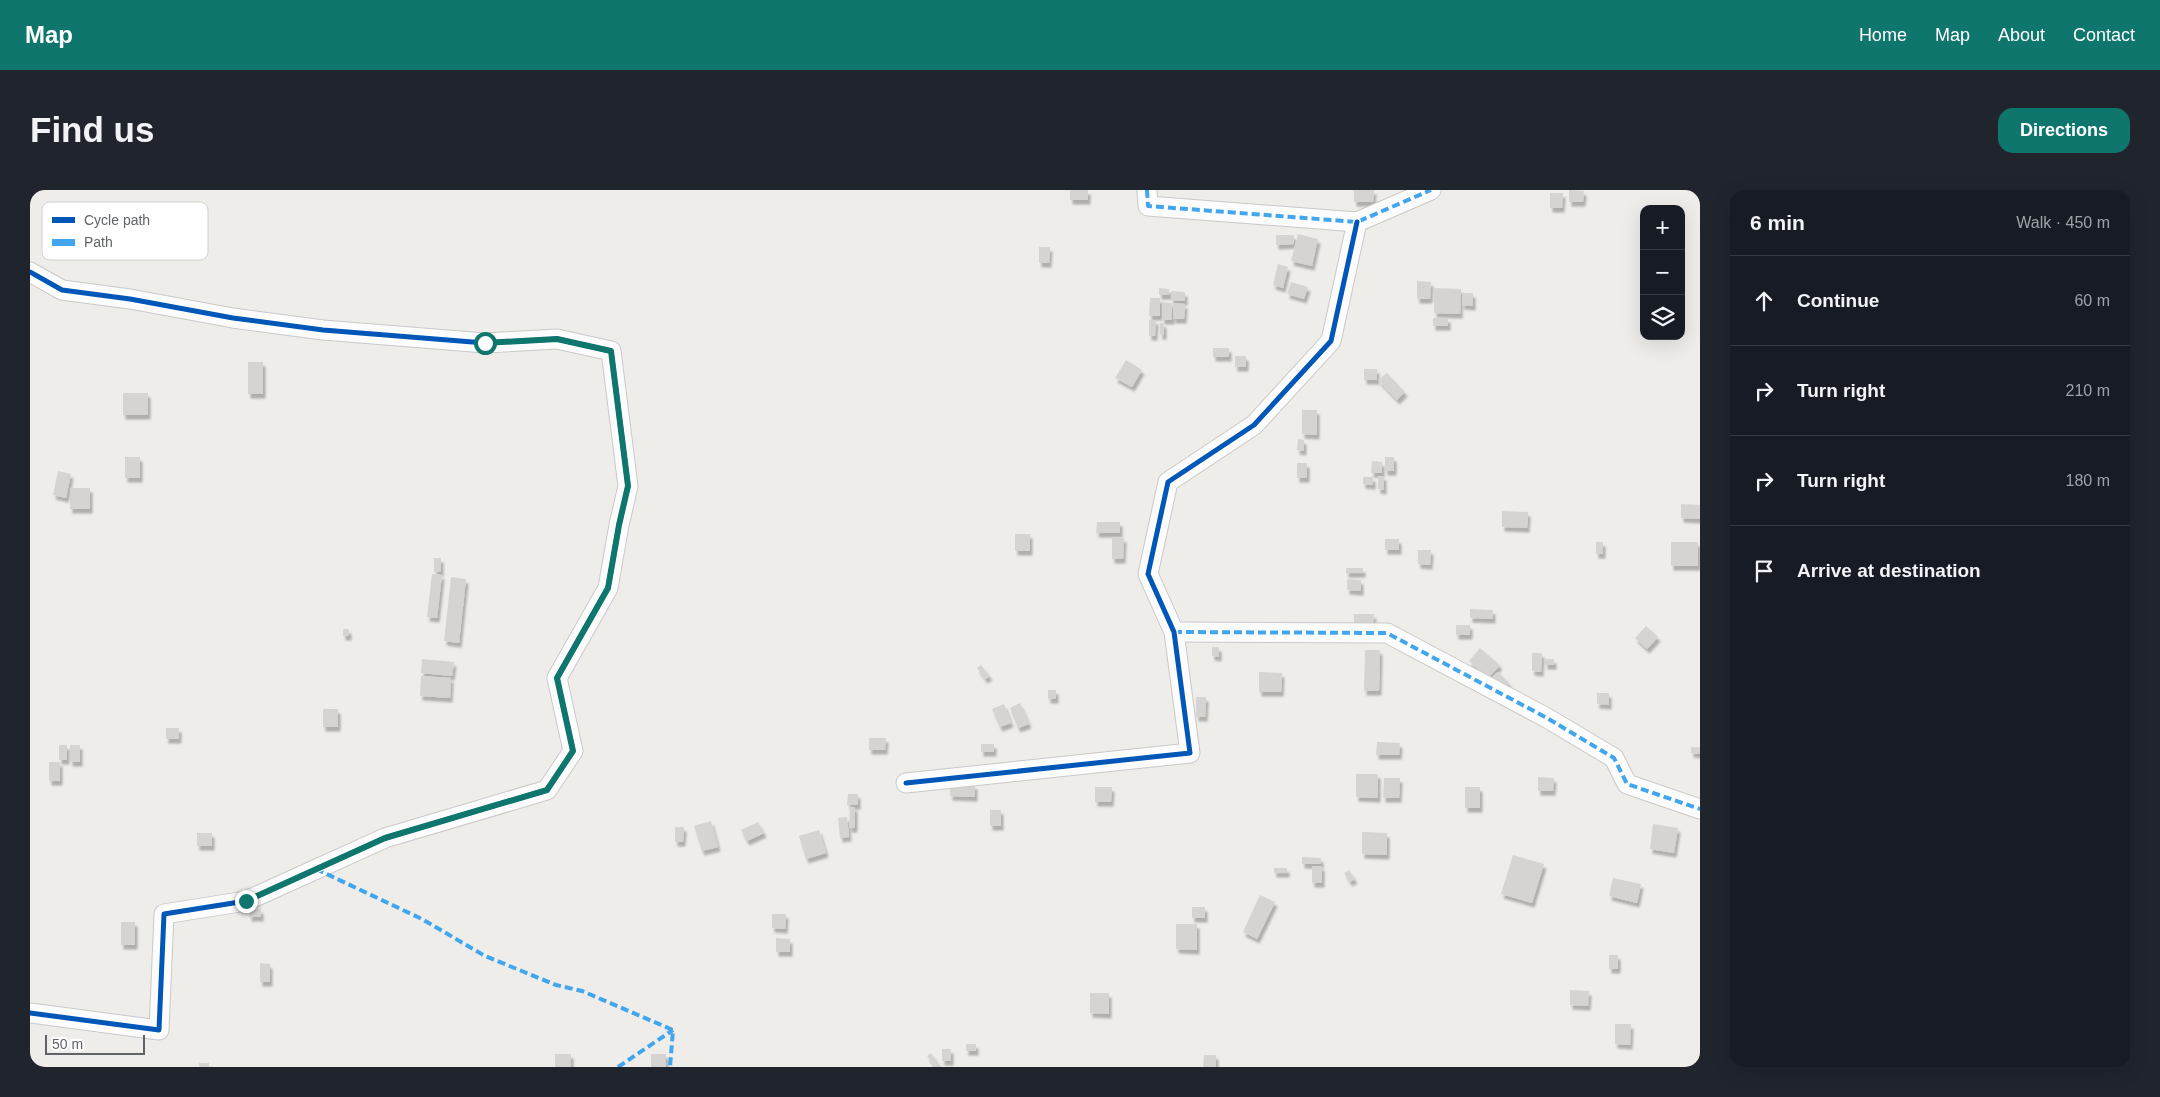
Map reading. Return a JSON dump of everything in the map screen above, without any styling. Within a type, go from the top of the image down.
[{"type":"street","points":[[1147,190],[1148,206],[1357,222],[1431,190]]},
{"type":"street","points":[[906,783],[1190,753],[1174,632],[1148,574],[1168,482],[1254,425],[1332,341],[1357,222]]},
{"type":"street","points":[[30,272],[62,290],[130,299],[233,318],[324,330],[485,343],[557,339],[611,351],[628,486],[608,588],[557,678],[573,751],[547,790],[385,838],[246,901],[164,914],[159,1030],[30,1013]]},
{"type":"street","points":[[1174,632],[1387,633],[1547,718],[1614,758],[1627,784],[1700,809]]},
{"type":"building","points":[[1070,190],[1088,190],[1088,200],[1070,200]]},
{"type":"building","points":[[1354,190],[1374,190],[1373,202],[1354,202]]},
{"type":"building","points":[[1569,190],[1584,191],[1583,202],[1569,202]]},
{"type":"building","points":[[1550,193],[1563,193],[1562,208],[1550,208]]},
{"type":"building","points":[[1298,234],[1318,239],[1312,266],[1291,261]]},
{"type":"building","points":[[1276,235],[1294,235],[1294,244],[1276,245]]},
{"type":"building","points":[[1039,247],[1050,247],[1049,263],[1039,263]]},
{"type":"building","points":[[1278,264],[1288,267],[1283,288],[1273,285]]},
{"type":"building","points":[[1417,281],[1431,282],[1430,299],[1417,299]]},
{"type":"building","points":[[1291,282],[1308,287],[1304,299],[1287,294]]},
{"type":"building","points":[[1159,288],[1169,289],[1169,295],[1159,295]]},
{"type":"building","points":[[1434,288],[1461,289],[1460,314],[1434,313]]},
{"type":"building","points":[[1171,291],[1185,292],[1185,301],[1171,301]]},
{"type":"building","points":[[1462,293],[1473,293],[1473,306],[1462,305]]},
{"type":"building","points":[[1150,298],[1160,298],[1160,316],[1149,316]]},
{"type":"building","points":[[1162,302],[1172,303],[1172,320],[1162,320]]},
{"type":"building","points":[[1173,303],[1185,304],[1184,319],[1173,319]]},
{"type":"building","points":[[1433,318],[1448,318],[1448,326],[1433,326]]},
{"type":"building","points":[[1149,320],[1156,320],[1155,336],[1149,336]]},
{"type":"building","points":[[1160,323],[1164,323],[1164,335],[1160,335]]},
{"type":"building","points":[[1213,348],[1229,348],[1229,357],[1213,357]]},
{"type":"building","points":[[1235,356],[1246,356],[1246,367],[1235,367]]},
{"type":"building","points":[[1126,360],[1142,370],[1132,387],[1115,378]]},
{"type":"building","points":[[248,362],[263,362],[263,394],[248,394]]},
{"type":"building","points":[[1364,369],[1377,369],[1377,380],[1364,380]]},
{"type":"building","points":[[1387,373],[1405,392],[1397,400],[1378,380]]},
{"type":"building","points":[[123,393],[148,393],[148,415],[123,415]]},
{"type":"building","points":[[1302,410],[1317,410],[1317,435],[1302,434]]},
{"type":"building","points":[[1298,439],[1304,440],[1304,451],[1297,450]]},
{"type":"building","points":[[125,457],[140,457],[140,478],[125,478]]},
{"type":"building","points":[[1385,457],[1394,457],[1394,471],[1385,471]]},
{"type":"building","points":[[1372,461],[1382,462],[1382,473],[1371,473]]},
{"type":"building","points":[[1297,463],[1307,463],[1307,478],[1297,478]]},
{"type":"building","points":[[58,471],[71,474],[66,498],[53,495]]},
{"type":"building","points":[[1378,476],[1384,476],[1384,490],[1378,489]]},
{"type":"building","points":[[1363,477],[1373,477],[1373,485],[1363,484]]},
{"type":"building","points":[[70,488],[90,488],[90,509],[70,509]]},
{"type":"building","points":[[1681,504],[1700,505],[1700,519],[1681,518]]},
{"type":"building","points":[[1502,511],[1528,512],[1527,528],[1502,527]]},
{"type":"building","points":[[1097,522],[1120,522],[1120,533],[1096,533]]},
{"type":"building","points":[[1015,534],[1030,534],[1030,551],[1015,551]]},
{"type":"building","points":[[1112,537],[1124,538],[1123,559],[1112,559]]},
{"type":"building","points":[[1385,539],[1399,539],[1399,550],[1385,550]]},
{"type":"building","points":[[1596,542],[1603,542],[1603,554],[1596,554]]},
{"type":"building","points":[[1671,542],[1698,542],[1698,566],[1671,566]]},
{"type":"building","points":[[1418,550],[1431,550],[1430,565],[1418,564]]},
{"type":"building","points":[[434,558],[441,558],[441,572],[434,572]]},
{"type":"building","points":[[1346,568],[1363,568],[1363,573],[1346,573]]},
{"type":"building","points":[[432,574],[442,575],[437,618],[427,617]]},
{"type":"building","points":[[451,577],[466,579],[459,643],[444,641]]},
{"type":"building","points":[[1347,579],[1361,580],[1361,591],[1347,590]]},
{"type":"building","points":[[1470,609],[1493,610],[1493,619],[1470,618]]},
{"type":"building","points":[[1354,614],[1374,614],[1373,623],[1354,623]]},
{"type":"building","points":[[1456,625],[1470,625],[1470,635],[1456,635]]},
{"type":"building","points":[[1646,626],[1658,637],[1647,649],[1635,638]]},
{"type":"building","points":[[343,629],[349,629],[349,636],[343,636]]},
{"type":"building","points":[[1212,647],[1219,647],[1219,657],[1212,656]]},
{"type":"building","points":[[1480,648],[1500,665],[1488,678],[1469,661]]},
{"type":"building","points":[[1365,650],[1380,650],[1379,691],[1364,691]]},
{"type":"building","points":[[1532,653],[1542,653],[1541,672],[1532,671]]},
{"type":"building","points":[[422,659],[454,662],[452,676],[421,673]]},
{"type":"building","points":[[1545,659],[1554,659],[1554,665],[1545,665]]},
{"type":"building","points":[[981,665],[990,676],[985,679],[977,668]]},
{"type":"building","points":[[1259,672],[1282,673],[1281,692],[1259,692]]},
{"type":"building","points":[[1498,672],[1509,683],[1504,688],[1492,677]]},
{"type":"building","points":[[421,676],[451,678],[450,698],[420,696]]},
{"type":"building","points":[[1048,690],[1056,690],[1056,699],[1048,699]]},
{"type":"building","points":[[1597,693],[1609,693],[1609,705],[1597,704]]},
{"type":"building","points":[[1196,697],[1206,697],[1205,717],[1196,717]]},
{"type":"building","points":[[1020,703],[1029,724],[1018,728],[1010,708]]},
{"type":"building","points":[[1004,704],[1011,723],[1000,727],[992,709]]},
{"type":"building","points":[[323,709],[338,709],[338,727],[323,727]]},
{"type":"building","points":[[166,728],[179,728],[179,739],[166,739]]},
{"type":"building","points":[[869,738],[886,738],[885,750],[869,750]]},
{"type":"building","points":[[1377,742],[1400,743],[1399,755],[1376,755]]},
{"type":"building","points":[[981,744],[994,744],[994,752],[981,752]]},
{"type":"building","points":[[59,745],[67,745],[67,760],[59,760]]},
{"type":"building","points":[[70,745],[80,745],[80,762],[70,762]]},
{"type":"building","points":[[1691,747],[1700,747],[1700,754],[1691,753]]},
{"type":"building","points":[[49,762],[60,762],[60,781],[49,781]]},
{"type":"building","points":[[1356,774],[1378,774],[1378,798],[1356,797]]},
{"type":"building","points":[[1538,777],[1554,778],[1553,791],[1538,791]]},
{"type":"building","points":[[1384,778],[1400,778],[1399,798],[1383,798]]},
{"type":"building","points":[[950,785],[975,785],[975,797],[950,796]]},
{"type":"building","points":[[1095,787],[1112,787],[1111,802],[1095,802]]},
{"type":"building","points":[[1465,787],[1480,787],[1480,808],[1465,808]]},
{"type":"building","points":[[848,794],[858,794],[858,805],[847,805]]},
{"type":"building","points":[[850,807],[855,807],[855,828],[849,828]]},
{"type":"building","points":[[990,810],[1001,810],[1001,826],[990,826]]},
{"type":"building","points":[[847,817],[849,837],[840,838],[838,818]]},
{"type":"building","points":[[711,821],[718,847],[702,851],[694,826]]},
{"type":"building","points":[[758,822],[764,833],[747,841],[741,830]]},
{"type":"building","points":[[1653,824],[1678,828],[1674,853],[1650,849]]},
{"type":"building","points":[[675,827],[684,827],[683,842],[675,842]]},
{"type":"building","points":[[819,830],[826,853],[806,859],[799,836]]},
{"type":"building","points":[[1362,832],[1387,833],[1387,855],[1362,854]]},
{"type":"building","points":[[197,833],[212,833],[212,846],[197,846]]},
{"type":"building","points":[[1513,855],[1544,864],[1532,903],[1501,894]]},
{"type":"building","points":[[1302,857],[1321,858],[1321,864],[1302,864]]},
{"type":"building","points":[[1312,866],[1322,866],[1322,883],[1312,883]]},
{"type":"building","points":[[1274,868],[1287,868],[1287,873],[1274,873]]},
{"type":"building","points":[[1349,870],[1355,879],[1350,882],[1344,873]]},
{"type":"building","points":[[1613,878],[1641,884],[1637,903],[1609,896]]},
{"type":"building","points":[[1260,895],[1275,902],[1257,939],[1243,932]]},
{"type":"building","points":[[1192,907],[1205,907],[1205,918],[1192,918]]},
{"type":"building","points":[[250,909],[261,909],[261,917],[249,917]]},
{"type":"building","points":[[772,914],[786,914],[785,929],[772,928]]},
{"type":"building","points":[[121,922],[135,922],[135,945],[121,945]]},
{"type":"building","points":[[1176,924],[1197,924],[1197,950],[1176,949]]},
{"type":"building","points":[[776,938],[790,939],[790,952],[776,952]]},
{"type":"building","points":[[1609,955],[1618,955],[1618,969],[1609,969]]},
{"type":"building","points":[[260,963],[270,964],[270,982],[260,982]]},
{"type":"building","points":[[1570,990],[1589,991],[1588,1006],[1570,1005]]},
{"type":"building","points":[[1090,993],[1109,993],[1109,1014],[1090,1013]]},
{"type":"building","points":[[1615,1024],[1631,1024],[1630,1045],[1615,1044]]},
{"type":"building","points":[[966,1044],[976,1044],[976,1051],[966,1051]]},
{"type":"building","points":[[942,1049],[951,1049],[951,1061],[942,1061]]},
{"type":"building","points":[[931,1053],[941,1067],[935,1067],[927,1056]]},
{"type":"building","points":[[555,1054],[571,1054],[571,1067],[555,1067]]},
{"type":"building","points":[[651,1054],[666,1054],[666,1067],[651,1067]]},
{"type":"building","points":[[1204,1055],[1216,1055],[1216,1067],[1203,1067]]},
{"type":"building","points":[[199,1063],[209,1063],[209,1067],[199,1067]]},
{"type":"marked path","points":[[1147,190],[1148,206],[1357,222],[1431,190]]},
{"type":"marked path","points":[[1174,632],[1387,633],[1547,718],[1614,758],[1627,784],[1700,809]]},
{"type":"marked path","points":[[316,869],[422,919],[485,956],[556,985],[582,991],[673,1030],[670,1067]]},
{"type":"marked path","points":[[618,1067],[673,1030]]},
{"type":"cycle path","points":[[906,783],[1190,753],[1174,632],[1148,574],[1168,482],[1254,425],[1331,341],[1357,222]]},
{"type":"cycle path","points":[[30,272],[62,290],[130,299],[233,318],[323,330],[485,343],[557,339],[611,351],[628,486],[608,588],[557,678],[573,751],[547,790],[385,838],[246,901],[164,914],[159,1030],[30,1013]]},
{"type":"route","points":[[246,901],[385,838],[547,790],[573,751],[557,678],[608,588],[628,486],[611,351],[557,339],[485,343]]}]
